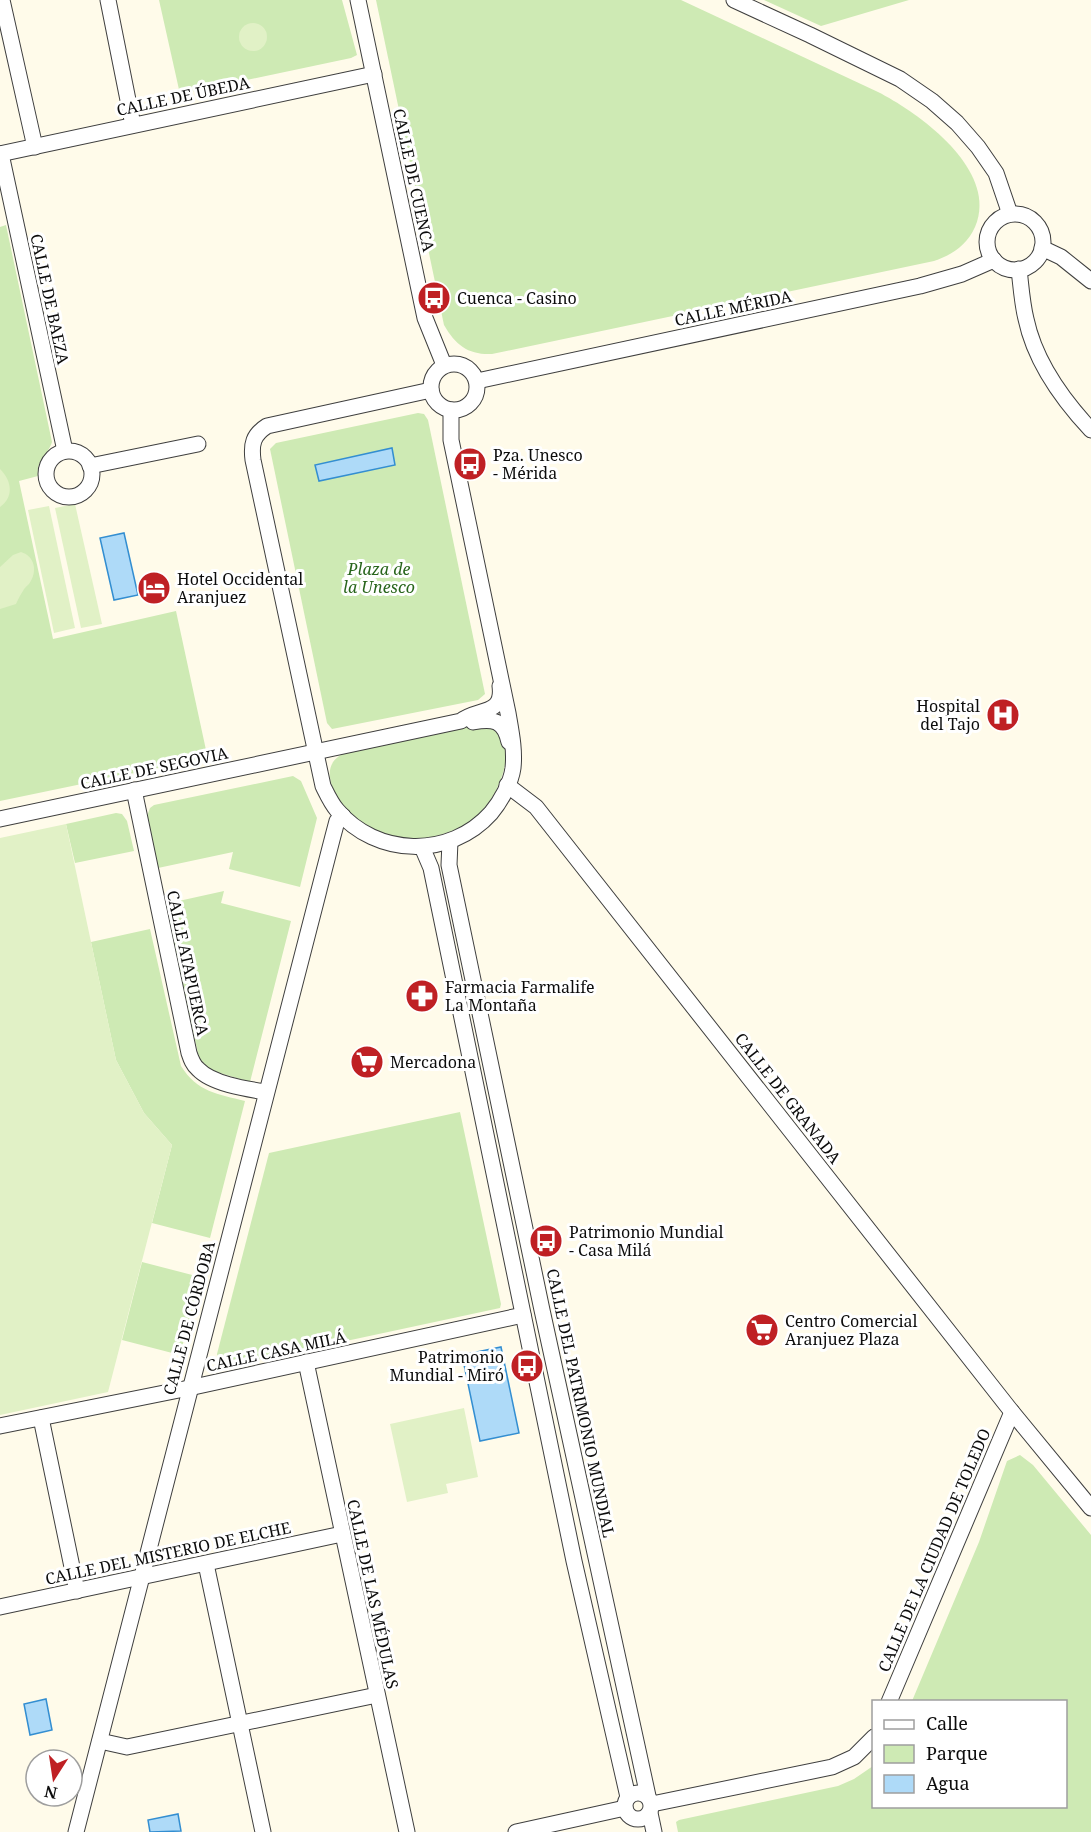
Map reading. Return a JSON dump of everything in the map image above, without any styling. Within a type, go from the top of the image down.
[{"type":"street","points":[[2,0],[35,147]]},
{"type":"street","points":[[108,0],[133,125]]},
{"type":"street","name":"CALLE DE CUENCA","points":[[358,0],[425,318],[444,365]]},
{"type":"street","points":[[734,0],[890,74],[932,100],[957,123],[996,173],[1010,214]]},
{"type":"street","name":"CALLE DE ÚBEDA","points":[[0,154],[374,74]]},
{"type":"street","name":"CALLE DE BAEZA","points":[[0,154],[65,451]]},
{"type":"street","points":[[1010,214],[1025,216],[1032,220],[1041,232],[1042,248],[1034,262],[1027,267],[1010,269],[994,260],[990,253],[988,236],[995,222],[1002,217],[1010,214]]},
{"type":"street","points":[[1042,248],[1068,261],[1091,281]]},
{"type":"street","name":"CALLE MÉRIDA","points":[[477,381],[920,286],[962,274],[994,260]]},
{"type":"street","points":[[1019,269],[1026,322],[1047,374],[1070,407],[1091,430]]},
{"type":"street","points":[[453,363],[468,368],[477,381],[476,396],[472,402],[466,407],[451,410],[438,404],[431,390],[434,375],[444,365],[453,363]]},
{"type":"street","points":[[431,390],[267,426],[259,431],[252,447],[323,786],[343,816],[358,829],[381,841],[399,846],[422,847],[450,841],[471,831],[498,804],[513,769],[513,747],[508,713],[451,440],[451,410]]},
{"type":"street","points":[[90,466],[198,444]]},
{"type":"street","points":[[65,451],[79,453],[86,459],[92,475],[89,485],[83,492],[74,496],[64,496],[55,492],[47,480],[46,470],[50,461],[65,451]]},
{"type":"street","points":[[461,721],[466,716],[490,710],[497,703],[501,691],[497,673],[499,666]]},
{"type":"street","points":[[315,752],[461,721],[469,723],[487,719],[501,725],[507,734],[512,755]]},
{"type":"street","points":[[322,779],[324,768],[333,755],[366,741]]},
{"type":"street","name":"CALLE DE SEGOVIA","points":[[0,819],[315,752]]},
{"type":"street","name":"CALLE DE GRANADA","points":[[507,785],[536,807],[1012,1412]]},
{"type":"street","name":"CALLE ATAPUERCA","points":[[134,790],[192,1062],[198,1070],[216,1080],[266,1092]]},
{"type":"street","name":"CALLE DE CÓRDOBA","points":[[76,1832],[333,836],[337,821],[343,816]]},
{"type":"street","name":"CALLE DEL PATRIMONIO MUNDIAL","points":[[450,841],[449,865],[542,1310],[650,1804],[654,1832]]},
{"type":"street","points":[[422,847],[431,868],[574,1562],[634,1832]]},
{"type":"street","name":"CALLE CASA MILÁ","points":[[0,1426],[189,1388],[523,1315]]},
{"type":"street","name":"CALLE DE LAS MÉDULAS","points":[[306,1362],[407,1832]]},
{"type":"street","points":[[1012,1412],[1091,1508]]},
{"type":"street","name":"CALLE DE LA CIUDAD DE TOLEDO","points":[[889,1700],[1012,1412]]},
{"type":"street","points":[[41,1418],[77,1591]]},
{"type":"street","name":"CALLE DEL MISTERIO DE ELCHE","points":[[0,1607],[342,1534]]},
{"type":"street","points":[[206,1564],[263,1832]]},
{"type":"street","points":[[99,1741],[127,1747],[376,1695]]},
{"type":"street","points":[[650,1804],[831,1767],[854,1757],[872,1738]]},
{"type":"street","points":[[628,1807],[635,1792],[644,1793],[650,1804]]},
{"type":"street","points":[[628,1807],[639,1819],[643,1818],[650,1804]]},
{"type":"street","points":[[516,1832],[628,1807]]},
{"type":"green space","points":[[159,0],[342,0],[357,55],[180,94]]},
{"type":"green space","points":[[376,0],[681,0],[878,92],[915,114],[952,147],[966,165],[976,185],[979,206],[975,227],[958,249],[934,261],[492,354],[470,351],[453,339],[444,325]]},
{"type":"green space","points":[[764,0],[909,0],[821,26]]},
{"type":"green space","points":[[253,23],[263,27],[267,37],[263,47],[253,51],[243,47],[239,37],[243,27]]},
{"type":"green space","points":[[6,225],[52,442],[40,462],[38,476],[19,481],[53,639],[176,611],[206,750],[200,751],[202,759],[0,801],[0,227]]},
{"type":"green space","name":"Plaza de la Unesco","points":[[418,413],[424,414],[428,420],[485,694],[478,700],[332,729],[327,723],[270,449],[276,443]]},
{"type":"green space","points":[[0,469],[10,489],[8,499],[0,507]]},
{"type":"green space","points":[[75,504],[102,624],[81,628],[55,508]]},
{"type":"green space","points":[[49,506],[75,628],[54,633],[28,510]]},
{"type":"green space","points":[[21,552],[32,561],[34,574],[16,604],[0,609],[0,567],[13,555]]},
{"type":"green space","points":[[484,724],[494,726],[505,741],[504,770],[494,794],[484,808],[472,820],[457,829],[423,839],[389,836],[359,821],[347,810],[336,794],[330,775],[331,766],[345,753]]},
{"type":"green space","points":[[293,776],[301,781],[317,818],[300,887],[229,869],[233,852],[158,868],[147,816],[154,805]]},
{"type":"green space","points":[[116,813],[122,814],[127,821],[134,851],[75,863],[66,824]]},
{"type":"green space","points":[[66,824],[116,1060],[144,1113],[172,1145],[108,1392],[0,1415],[0,838]]},
{"type":"green space","points":[[224,891],[221,903],[291,921],[250,1082],[210,1070],[199,1058],[165,904]]},
{"type":"green space","points":[[150,929],[181,1066],[187,1075],[201,1087],[217,1094],[245,1101],[210,1238],[152,1223],[172,1145],[144,1113],[116,1060],[91,942]]},
{"type":"green space","points":[[460,1112],[500,1308],[229,1366],[221,1364],[217,1354],[269,1153]]},
{"type":"green space","points":[[142,1262],[200,1277],[180,1355],[122,1340]]},
{"type":"green space","points":[[464,1408],[478,1477],[446,1484],[448,1493],[407,1502],[390,1424]]},
{"type":"green space","points":[[1020,1455],[1033,1465],[1091,1535],[1091,1832],[678,1832],[676,1822],[679,1820],[838,1786],[854,1779],[872,1767],[872,1808],[1067,1808],[1067,1700],[912,1700],[979,1542],[1007,1461]]},
{"type":"water","points":[[392,448],[395,465],[319,481],[315,465]]},
{"type":"water","points":[[124,533],[138,595],[114,600],[100,538]]},
{"type":"water","points":[[501,1347],[519,1433],[480,1441],[462,1355]]},
{"type":"water","points":[[46,1699],[52,1730],[30,1735],[24,1704]]},
{"type":"water","points":[[178,1814],[181,1831],[150,1832],[148,1820]]},
{"type":"place","name":"Cuenca - Casino","points":[[434,298]]},
{"type":"place","name":"Pza. Unesco - Mérida","points":[[470,464]]},
{"type":"place","name":"Hotel Occidental Aranjuez","points":[[154,588]]},
{"type":"place","name":"Hospital del Tajo","points":[[1003,715]]},
{"type":"place","name":"Farmacia Farmalife La Montaña","points":[[422,996]]},
{"type":"place","name":"Mercadona","points":[[367,1062]]},
{"type":"place","name":"Patrimonio Mundial - Casa Milá","points":[[546,1241]]},
{"type":"place","name":"Centro Comercial Aranjuez Plaza","points":[[762,1330]]},
{"type":"place","name":"Patrimonio Mundial - Miró","points":[[527,1366]]}]
